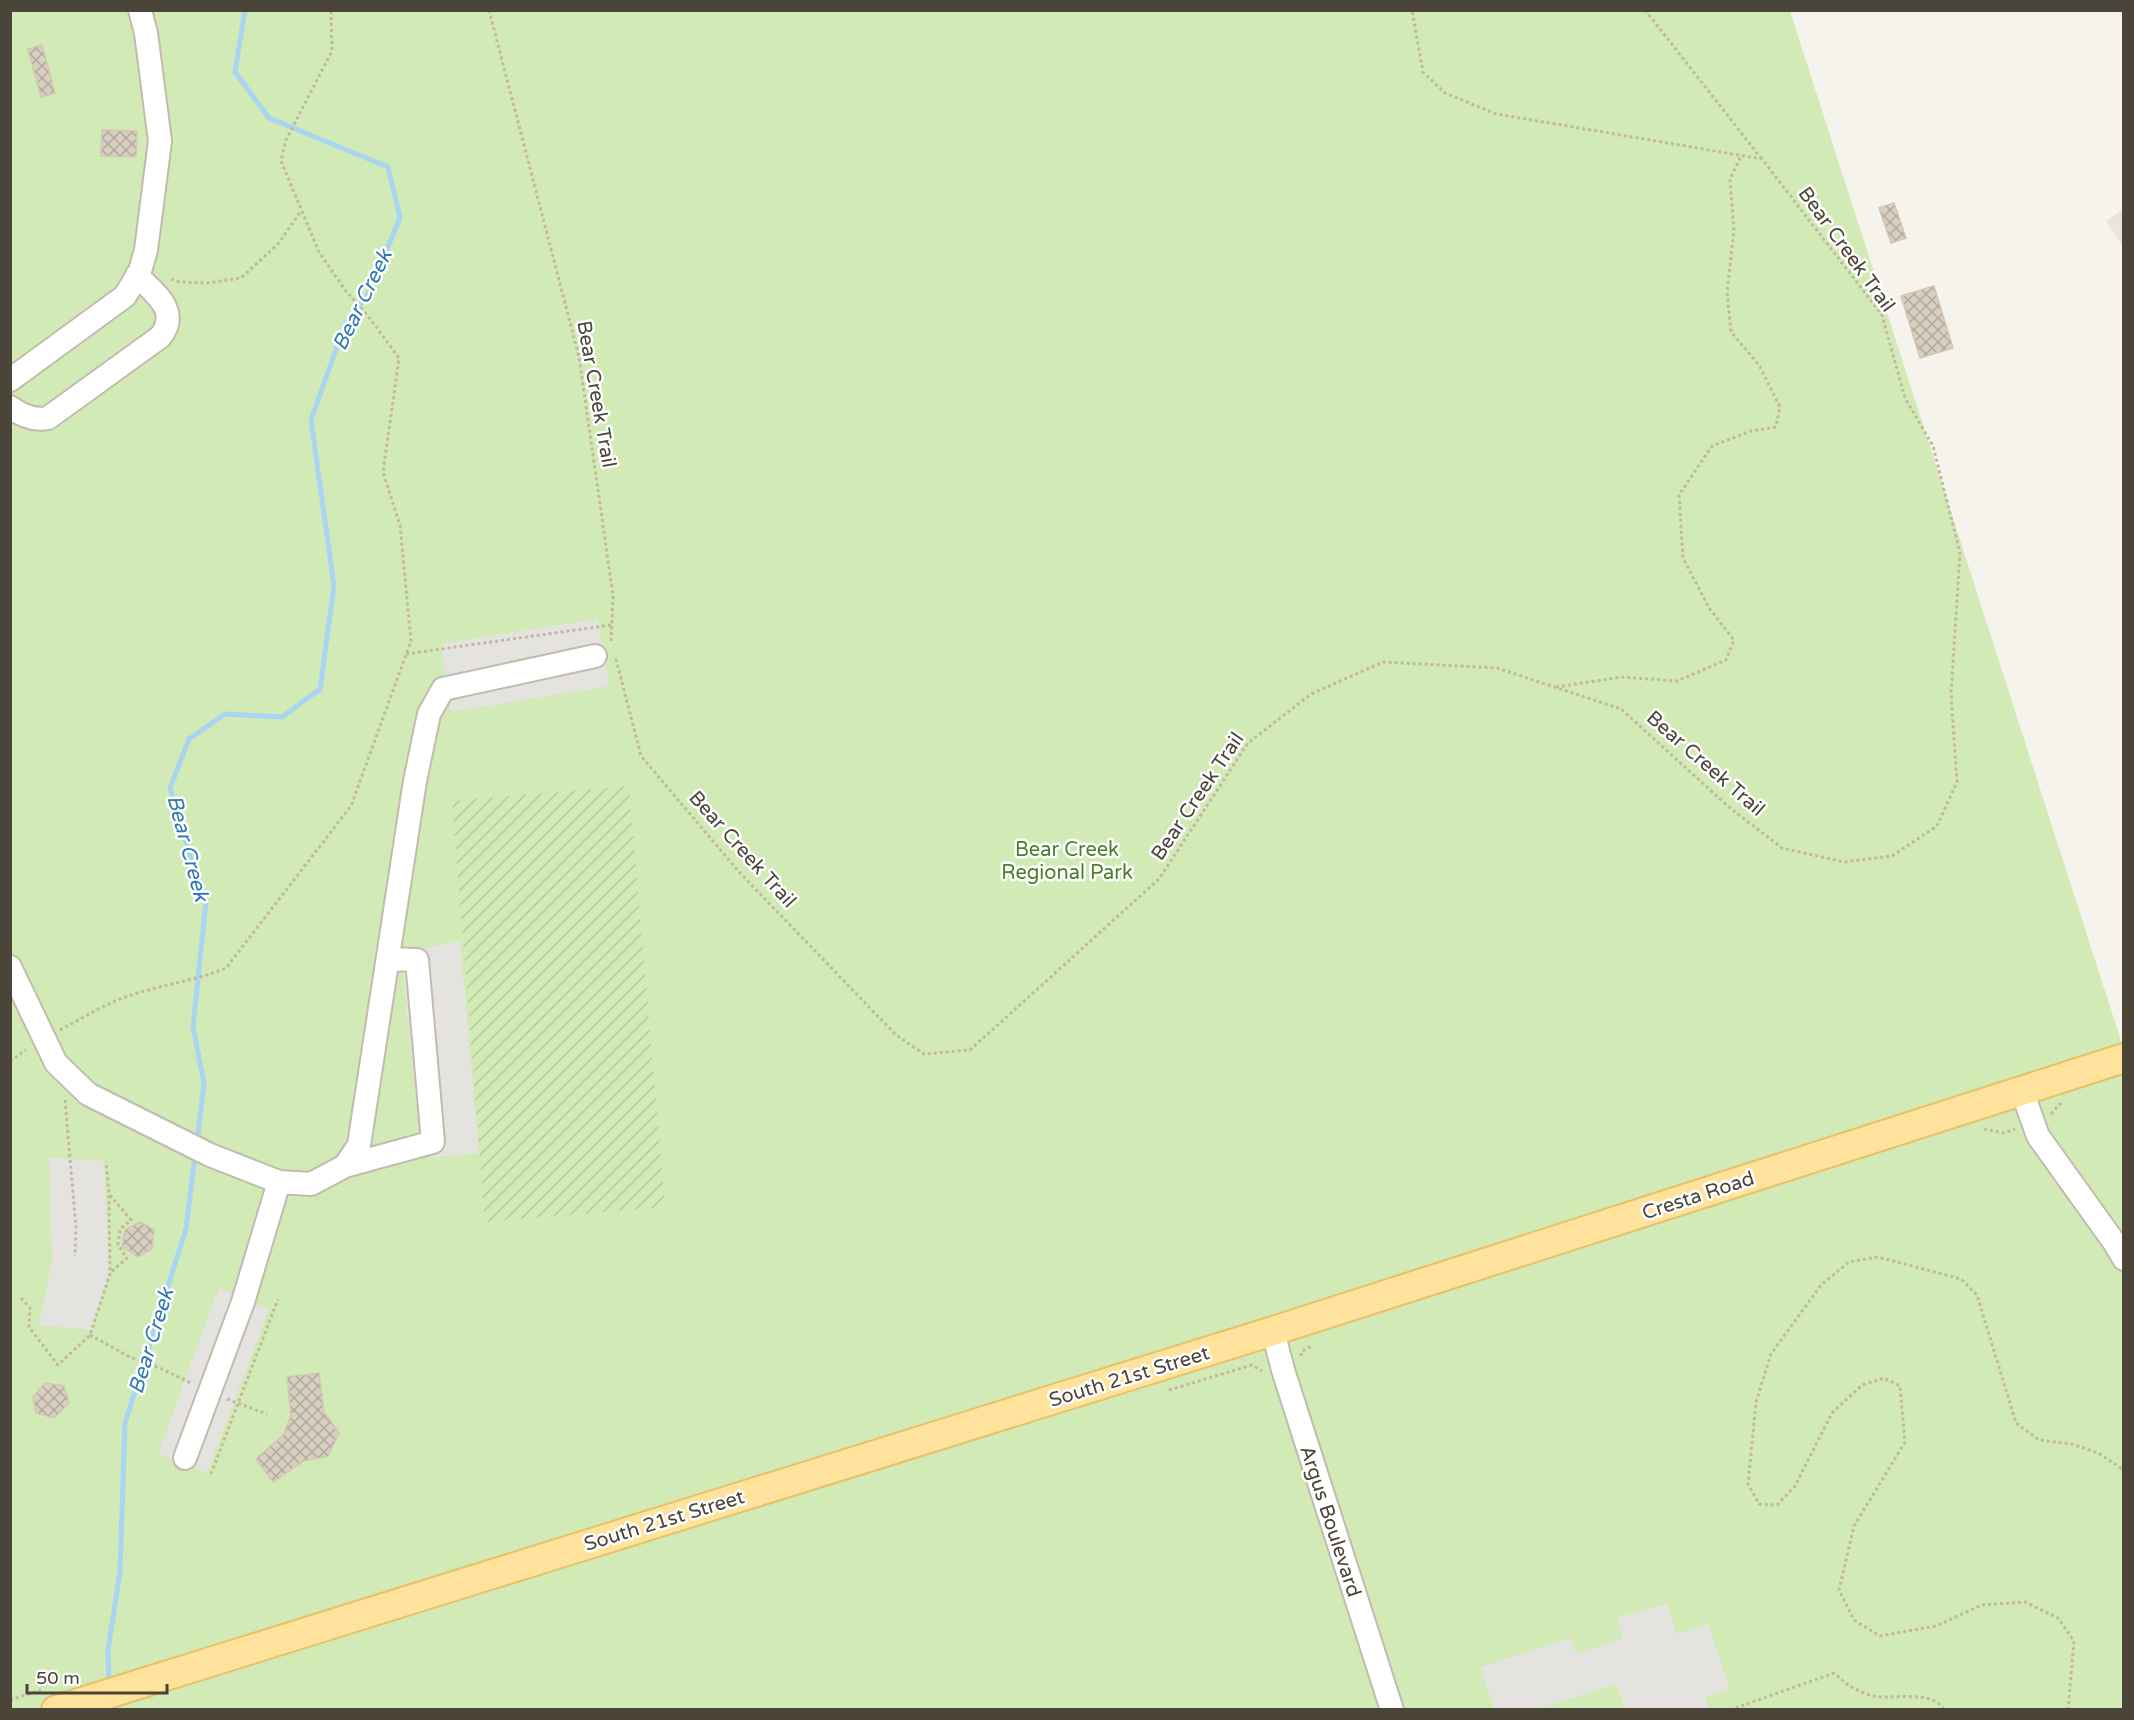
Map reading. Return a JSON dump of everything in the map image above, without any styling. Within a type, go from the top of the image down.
[{"type":"main road","name":"Cresta Road","points":[[1273,1331],[2124,1058]]},
{"type":"main road","name":"South 21st Street","points":[[56,1710],[1273,1331]]},
{"type":"street","points":[[10,380],[125,296],[139,273],[146,250],[160,141],[146,33],[140,10]]},
{"type":"street","points":[[10,407],[27,417],[38,420],[48,418],[160,337],[167,329],[168,311],[139,273]]},
{"type":"street","points":[[345,1166],[359,1145],[415,781],[429,714],[443,689],[607,651]]},
{"type":"street","points":[[10,967],[56,1063],[88,1094],[210,1155],[279,1182],[311,1184],[345,1166],[433,1142],[417,960],[388,959]]},
{"type":"street","points":[[2022,1090],[2038,1136],[2124,1259]]},
{"type":"street","points":[[185,1458],[243,1302],[279,1182]]},
{"type":"street","name":"Argus Boulevard","points":[[1273,1331],[1283,1371],[1392,1710]]},
{"type":"path","points":[[44,1037],[122,998],[207,976],[226,968],[351,806],[411,641],[400,525],[383,472],[399,358],[368,316],[345,290],[319,252],[281,161],[286,140],[332,51],[331,10]]},
{"type":"path","name":"Bear Creek Trail","points":[[489,10],[579,357],[614,596],[607,651],[641,756],[740,873],[896,1035],[924,1054],[970,1050],[1159,879],[1248,743],[1311,694],[1383,662],[1497,668],[1621,709],[1730,808],[1782,848],[1844,862],[1892,856],[1937,826],[1957,782],[1951,694],[1960,553],[1933,446],[1905,398],[1882,315],[1645,10]]},
{"type":"path","points":[[1412,10],[1423,72],[1445,93],[1496,114],[1762,159]]},
{"type":"path","points":[[1554,687],[1622,677],[1677,681],[1726,660],[1734,640],[1709,608],[1683,558],[1679,495],[1712,446],[1751,431],[1776,427],[1780,406],[1759,365],[1731,332],[1727,291],[1734,231],[1730,179],[1741,156]]},
{"type":"path","points":[[139,273],[180,282],[207,283],[241,278],[278,244],[301,210]]},
{"type":"path","points":[[406,654],[611,625]]},
{"type":"path","points":[[71,1078],[64,1100],[76,1227],[75,1256]]},
{"type":"path","points":[[1981,1128],[2004,1133],[2049,1116],[2066,1099]]},
{"type":"path","points":[[21,1298],[30,1308],[30,1327],[58,1365],[90,1335],[110,1274],[109,1194],[106,1162]]},
{"type":"path","points":[[109,1194],[131,1220],[120,1229],[118,1245],[127,1258],[110,1274]]},
{"type":"path","points":[[2068,1710],[2074,1641],[2058,1618],[2025,1602],[1982,1605],[1936,1626],[1880,1636],[1854,1620],[1839,1590],[1854,1526],[1905,1442],[1900,1386],[1884,1378],[1862,1385],[1832,1413],[1795,1486],[1777,1505],[1759,1504],[1748,1484],[1756,1402],[1771,1353],[1821,1285],[1849,1262],[1878,1257],[1961,1279],[1977,1295],[2016,1423],[2039,1440],[2072,1444],[2098,1453],[2124,1470]]},
{"type":"path","points":[[211,1474],[278,1299]]},
{"type":"path","points":[[90,1335],[130,1358],[162,1369]]},
{"type":"path","points":[[1300,1358],[1301,1352],[1314,1344]]},
{"type":"path","points":[[1164,1392],[1252,1365],[1266,1376]]},
{"type":"path","points":[[1730,1710],[1834,1673],[1852,1689],[1876,1696],[1922,1697],[1942,1706],[1944,1710]]},
{"type":"shaded area","points":[[2123,209],[2123,246],[2106,221]]},
{"type":"shaded area","points":[[598,619],[609,686],[451,712],[441,644]]},
{"type":"shaded area","points":[[460,941],[479,1153],[422,1158],[401,953]]},
{"type":"shaded area","points":[[49,1158],[104,1161],[109,1272],[91,1330],[39,1325],[52,1260]]},
{"type":"shaded area","points":[[219,1288],[269,1309],[207,1473],[158,1453]]},
{"type":"shaded area","points":[[1667,1604],[1677,1634],[1708,1624],[1730,1689],[1704,1697],[1708,1709],[1625,1709],[1616,1684],[1538,1709],[1494,1709],[1480,1667],[1571,1638],[1576,1654],[1623,1638],[1617,1618]]},
{"type":"green space","name":"Bear Creek Regional Park","points":[[11,11],[1790,11],[2123,1047],[2123,1709],[11,1710]]},
{"type":"green space","points":[[629,786],[665,1207],[485,1222],[452,801]]},
{"type":"building","points":[[42,45],[55,93],[41,97],[28,49]]},
{"type":"building","points":[[102,130],[137,131],[136,157],[101,156]]},
{"type":"building","points":[[1894,203],[1906,238],[1891,243],[1879,208]]},
{"type":"building","points":[[1934,286],[1953,348],[1920,358],[1901,296]]},
{"type":"building","points":[[140,1222],[154,1230],[152,1249],[138,1257],[122,1247],[125,1230]]},
{"type":"building","points":[[319,1373],[324,1412],[339,1433],[328,1456],[304,1461],[273,1482],[256,1459],[284,1434],[291,1415],[287,1377]]},
{"type":"building","points":[[45,1383],[64,1386],[69,1403],[54,1418],[36,1413],[33,1397]]},
{"type":"waterway","name":"Bear Creek","points":[[197,1143],[204,1083],[193,1027],[206,901],[170,788],[189,739],[225,714],[282,717],[320,689],[334,586],[311,420],[345,324],[368,294],[400,218],[388,167],[269,118],[235,72],[245,10]]},
{"type":"waterway","name":"Bear Creek","points":[[109,1684],[108,1650],[120,1572],[125,1423],[186,1229],[195,1155]]}]
